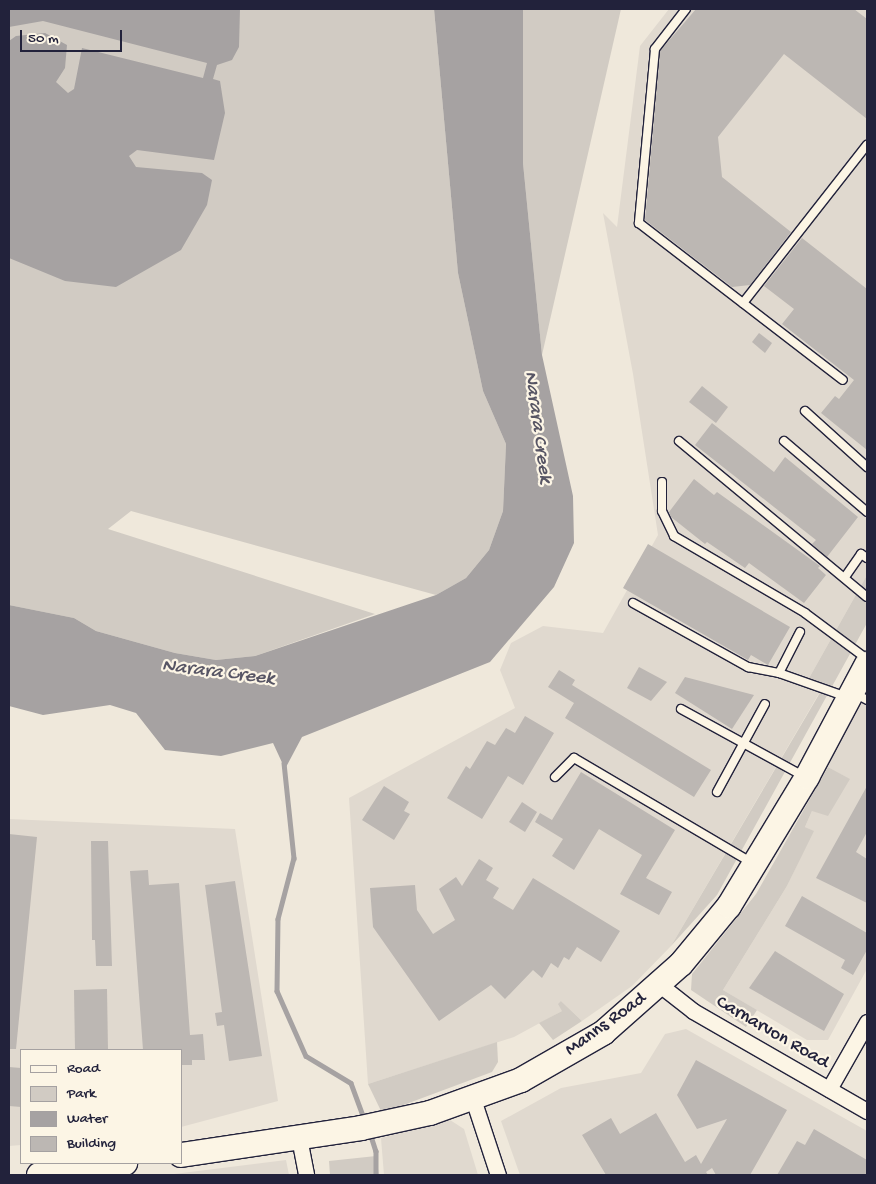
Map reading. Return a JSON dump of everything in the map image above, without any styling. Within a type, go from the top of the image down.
[{"type":"main road","name":"Manns Road","points":[[182,1154],[369,1127],[473,1099],[555,1062],[603,1033],[660,985],[713,929],[756,866],[856,697],[867,664]]},
{"type":"main road","points":[[39,1175],[118,1164]]},
{"type":"street","name":"Carnarvon Road","points":[[660,985],[693,1011],[867,1111]]},
{"type":"street","points":[[829,1089],[867,1022]]},
{"type":"street","points":[[473,1099],[498,1175]]},
{"type":"street","points":[[299,1138],[306,1175]]},
{"type":"lane","points":[[686,9],[655,49],[639,223],[843,380]]},
{"type":"lane","points":[[743,303],[867,145]]},
{"type":"lane","points":[[805,411],[867,467]]},
{"type":"lane","points":[[679,441],[867,597]]},
{"type":"lane","points":[[784,441],[867,512]]},
{"type":"lane","points":[[662,482],[662,511],[674,536],[805,613],[867,659]]},
{"type":"lane","points":[[845,577],[861,554],[867,558]]},
{"type":"lane","points":[[633,602],[748,667],[779,673],[856,697]]},
{"type":"lane","points":[[779,673],[800,632]]},
{"type":"lane","points":[[717,792],[765,704]]},
{"type":"lane","points":[[681,709],[807,778]]},
{"type":"lane","points":[[555,777],[574,758],[756,866]]},
{"type":"shaded area","points":[[669,9],[867,9],[867,575],[804,687],[821,690],[671,946],[632,986],[582,1021],[561,1001],[562,1011],[514,1037],[368,1084],[349,798],[515,708],[500,670],[511,643],[543,626],[603,633],[658,535],[633,374],[603,213],[617,227],[640,46]]},
{"type":"shaded area","points":[[867,682],[867,969],[828,1040],[807,1040],[723,990],[787,886],[813,831],[805,827],[812,811],[849,779],[828,767]]},
{"type":"shaded area","points":[[9,819],[235,829],[278,1101],[182,1127],[182,1049],[20,1049],[20,1145],[9,1146]]},
{"type":"shaded area","points":[[686,1029],[867,1131],[867,1175],[520,1175],[501,1121],[561,1088],[641,1073],[665,1034]]},
{"type":"shaded area","points":[[450,1120],[464,1129],[478,1175],[384,1175],[381,1138]]},
{"type":"shaded area","points":[[286,1160],[289,1175],[166,1175]]},
{"type":"green space","points":[[9,9],[434,9],[458,273],[483,391],[506,444],[503,511],[489,550],[466,578],[436,595],[131,511],[108,529],[375,614],[255,656],[216,660],[175,653],[96,631],[74,618],[9,605]]},
{"type":"green space","points":[[523,9],[621,9],[542,355],[523,163]]},
{"type":"green space","points":[[867,575],[867,623],[717,895],[671,946],[821,691],[804,687]]},
{"type":"green space","points":[[828,767],[850,779],[828,816],[812,811],[805,827],[814,831],[787,886],[723,990],[757,1010],[746,1027],[691,990],[692,974],[756,894]]},
{"type":"green space","points":[[561,1001],[582,1021],[553,1040],[539,1023],[562,1011],[558,1004]]},
{"type":"green space","points":[[497,1042],[498,1062],[492,1072],[382,1113],[368,1084]]},
{"type":"green space","points":[[376,1156],[379,1175],[330,1175],[329,1161]]},
{"type":"water","points":[[9,9],[240,9],[239,47],[232,60],[217,65],[213,79],[220,81],[225,113],[214,160],[137,150],[129,156],[136,167],[202,173],[212,180],[207,205],[181,250],[116,287],[65,281],[9,258],[9,41],[16,36],[45,33],[67,45],[65,68],[56,82],[68,93],[74,89],[82,48],[203,78],[207,63],[43,21],[9,27]]},
{"type":"water","name":"Narara Creek","points":[[434,9],[523,9],[523,163],[542,355],[573,496],[574,543],[554,587],[490,662],[302,737],[285,769],[273,743],[221,756],[165,750],[136,713],[110,705],[43,715],[9,706],[9,605],[74,618],[96,631],[175,653],[216,660],[255,656],[436,595],[466,578],[489,550],[503,511],[506,444],[483,391],[458,273]]},
{"type":"building","points":[[696,9],[854,9],[867,19],[867,119],[784,54],[718,137],[722,177],[791,232],[750,285],[732,287],[645,220],[660,51]]},
{"type":"building","points":[[802,238],[867,289],[867,450],[821,413],[835,396],[839,399],[854,380],[782,324],[794,309],[764,286]]},
{"type":"building","points":[[759,333],[772,343],[765,353],[752,342]]},
{"type":"building","points":[[702,386],[728,407],[716,423],[689,402]]},
{"type":"building","points":[[712,423],[774,472],[785,457],[858,517],[827,557],[812,544],[816,540],[695,445]]},
{"type":"building","points":[[694,479],[714,495],[717,492],[820,566],[818,568],[826,575],[804,603],[749,563],[745,568],[707,542],[705,544],[671,517],[669,512]]},
{"type":"building","points":[[648,544],[790,627],[768,665],[751,655],[748,660],[623,588]]},
{"type":"building","points":[[639,667],[667,682],[651,701],[627,688]]},
{"type":"building","points":[[559,670],[575,680],[572,685],[711,770],[694,797],[565,718],[574,703],[548,687]]},
{"type":"building","points":[[685,677],[754,695],[732,729],[675,693]]},
{"type":"building","points":[[525,716],[554,733],[523,785],[508,776],[482,819],[447,798],[466,766],[470,769],[487,741],[495,745],[506,728],[515,733]]},
{"type":"building","points":[[581,772],[675,830],[646,878],[672,892],[659,915],[620,894],[642,855],[599,829],[574,870],[552,856],[563,839],[535,822],[540,813],[552,820]]},
{"type":"building","points":[[384,786],[409,802],[404,811],[410,814],[394,840],[362,820]]},
{"type":"building","points":[[867,786],[867,832],[856,852],[867,859],[867,903],[816,878]]},
{"type":"building","points":[[522,802],[537,812],[525,832],[509,822]]},
{"type":"building","points":[[9,834],[37,837],[16,1049],[9,1049]]},
{"type":"building","points":[[91,841],[108,841],[112,966],[96,966],[95,940],[92,940]]},
{"type":"building","points":[[479,859],[493,868],[486,880],[499,888],[493,898],[513,910],[533,878],[620,931],[601,962],[577,947],[569,960],[564,957],[558,968],[551,963],[542,978],[533,970],[505,999],[491,985],[439,1021],[373,927],[370,888],[415,885],[417,910],[433,934],[455,920],[439,889],[456,877],[462,886]]},
{"type":"building","points":[[148,870],[149,885],[179,883],[190,1035],[203,1034],[205,1060],[192,1060],[192,1065],[182,1065],[182,1049],[143,1049],[130,871]]},
{"type":"building","points":[[235,881],[262,1056],[229,1061],[224,1025],[217,1026],[215,1013],[222,1012],[205,885]]},
{"type":"building","points":[[802,896],[867,933],[867,950],[853,975],[841,968],[845,960],[785,926]]},
{"type":"building","points":[[775,951],[844,994],[824,1031],[749,988]]},
{"type":"building","points":[[107,989],[108,1049],[75,1049],[74,990]]},
{"type":"building","points":[[696,1060],[787,1110],[750,1175],[716,1175],[712,1168],[706,1172],[708,1175],[606,1175],[582,1135],[611,1118],[620,1134],[656,1113],[685,1162],[696,1155],[701,1164],[727,1119],[697,1129],[677,1095]]},
{"type":"building","points":[[9,1067],[20,1068],[20,1107],[9,1106]]},
{"type":"building","points":[[814,1129],[867,1160],[867,1175],[777,1175],[797,1141],[805,1145]]},
{"type":"waterway","points":[[284,763],[294,858],[278,919],[277,991],[306,1056],[351,1083],[365,1121]]},
{"type":"waterway","points":[[370,1133],[376,1151],[376,1175]]}]
